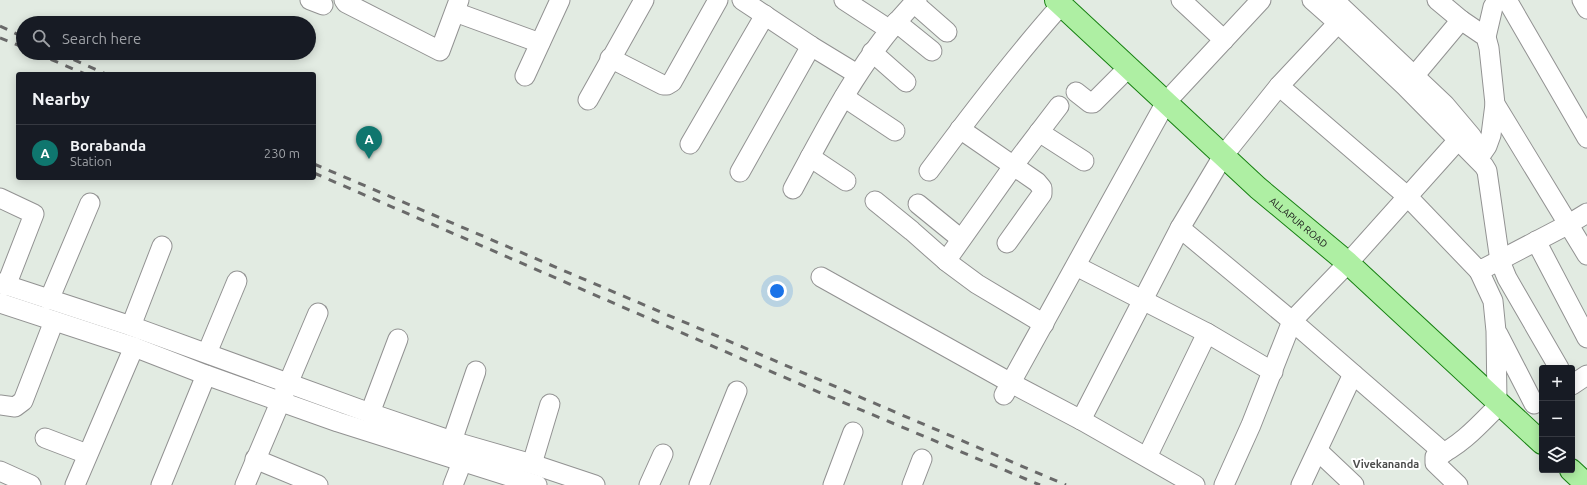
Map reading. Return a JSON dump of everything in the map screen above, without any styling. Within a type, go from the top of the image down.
[{"type":"main road","name":"ALLAPUR ROAD","points":[[1058,2],[1258,188],[1348,264],[1539,441]]},
{"type":"main road","points":[[1574,473],[1587,485]]},
{"type":"street","points":[[344,0],[346,3],[440,51],[457,6],[540,43]]},
{"type":"street","points":[[525,76],[560,0]]},
{"type":"street","points":[[588,100],[610,58],[644,0]]},
{"type":"street","points":[[610,58],[663,85],[667,85],[672,82],[718,0]]},
{"type":"street","points":[[742,0],[811,46],[857,74]]},
{"type":"street","points":[[844,0],[893,26],[932,51]]},
{"type":"street","points":[[1181,0],[1224,40]]},
{"type":"street","points":[[1007,389],[1166,102],[1260,0]]},
{"type":"street","points":[[1312,0],[1338,23],[1481,162],[1487,171],[1500,261],[1507,278],[1557,365]]},
{"type":"street","points":[[1334,0],[1445,104],[1473,139],[1481,162]]},
{"type":"street","points":[[1437,0],[1460,20],[1486,37]]},
{"type":"street","points":[[1481,162],[1491,135],[1495,104],[1489,48],[1486,37],[1496,0]]},
{"type":"street","points":[[1507,0],[1587,138]]},
{"type":"street","points":[[1582,0],[1587,9]]},
{"type":"street","points":[[793,189],[857,74],[893,26],[916,2],[947,32]]},
{"type":"street","points":[[929,171],[1058,2]]},
{"type":"street","points":[[690,144],[765,15]]},
{"type":"street","points":[[1415,75],[1460,20]]},
{"type":"street","points":[[1082,420],[1142,299],[1180,228],[1223,156],[1279,86],[1338,23]]},
{"type":"street","points":[[740,172],[811,46]]},
{"type":"street","points":[[872,52],[906,82]]},
{"type":"street","points":[[1076,92],[1090,103],[1093,103],[1129,67]]},
{"type":"street","points":[[1279,86],[1408,197],[1479,271],[1493,301],[1503,408]]},
{"type":"street","points":[[844,97],[895,131]]},
{"type":"street","points":[[1495,104],[1587,255]]},
{"type":"street","points":[[946,261],[1014,165],[1059,106]]},
{"type":"street","points":[[960,129],[1038,182],[1042,188],[1042,194],[1006,244]]},
{"type":"street","points":[[1039,132],[1084,161]]},
{"type":"street","points":[[1224,485],[1273,372],[1292,321],[1348,264],[1459,139]]},
{"type":"street","points":[[810,157],[846,181]]},
{"type":"street","points":[[0,198],[34,214],[2,291]]},
{"type":"street","points":[[875,201],[912,230],[946,261],[977,284],[1044,324]]},
{"type":"street","points":[[49,300],[90,203]]},
{"type":"street","points":[[918,204],[961,239]]},
{"type":"street","points":[[1479,271],[1587,213]]},
{"type":"street","points":[[1180,228],[1292,321],[1444,453]]},
{"type":"street","points":[[1536,241],[1587,338]]},
{"type":"street","points":[[131,326],[162,246]]},
{"type":"street","points":[[1076,266],[1207,333],[1273,372]]},
{"type":"street","points":[[821,276],[1007,389],[1082,420],[1195,485]]},
{"type":"street","points":[[208,353],[237,281]]},
{"type":"street","points":[[2,291],[49,300],[131,326],[370,413],[452,441],[532,464],[594,485]]},
{"type":"street","points":[[2,291],[54,321],[134,347],[206,375],[338,422],[537,485]]},
{"type":"street","points":[[245,485],[318,313]]},
{"type":"street","points":[[0,405],[15,407],[23,401],[54,321]]},
{"type":"street","points":[[1458,485],[1435,463],[1435,457],[1444,453],[1469,435],[1503,408],[1538,402],[1496,331]]},
{"type":"street","points":[[1147,457],[1207,333]]},
{"type":"street","points":[[370,413],[398,339]]},
{"type":"street","points":[[75,485],[134,347]]},
{"type":"street","points":[[452,441],[476,371]]},
{"type":"street","points":[[1301,485],[1353,374]]},
{"type":"street","points":[[161,485],[206,375]]},
{"type":"street","points":[[1575,383],[1587,375]]},
{"type":"street","points":[[699,485],[737,391]]},
{"type":"street","points":[[532,464],[550,404]]},
{"type":"street","points":[[833,485],[853,432]]},
{"type":"street","points":[[45,438],[87,454]]},
{"type":"street","points":[[1318,451],[1354,485]]},
{"type":"street","points":[[649,485],[663,454]]},
{"type":"street","points":[[255,459],[318,485]]},
{"type":"street","points":[[912,485],[922,459]]},
{"type":"street","points":[[453,485],[462,462]]},
{"type":"street","points":[[0,471],[31,485]]},
{"type":"railway","points":[[0,26],[16,34]]},
{"type":"railway","points":[[0,38],[16,44]]},
{"type":"railway","points":[[52,60],[80,72]]},
{"type":"railway","points":[[75,60],[102,72]]},
{"type":"railway","points":[[316,165],[1066,485]]},
{"type":"railway","points":[[316,174],[809,388],[1040,485]]},
{"type":"place","name":"Borabanda","points":[[369,159]]},
{"type":"district","name":"Vivekananda","points":[[1386,464]]}]
